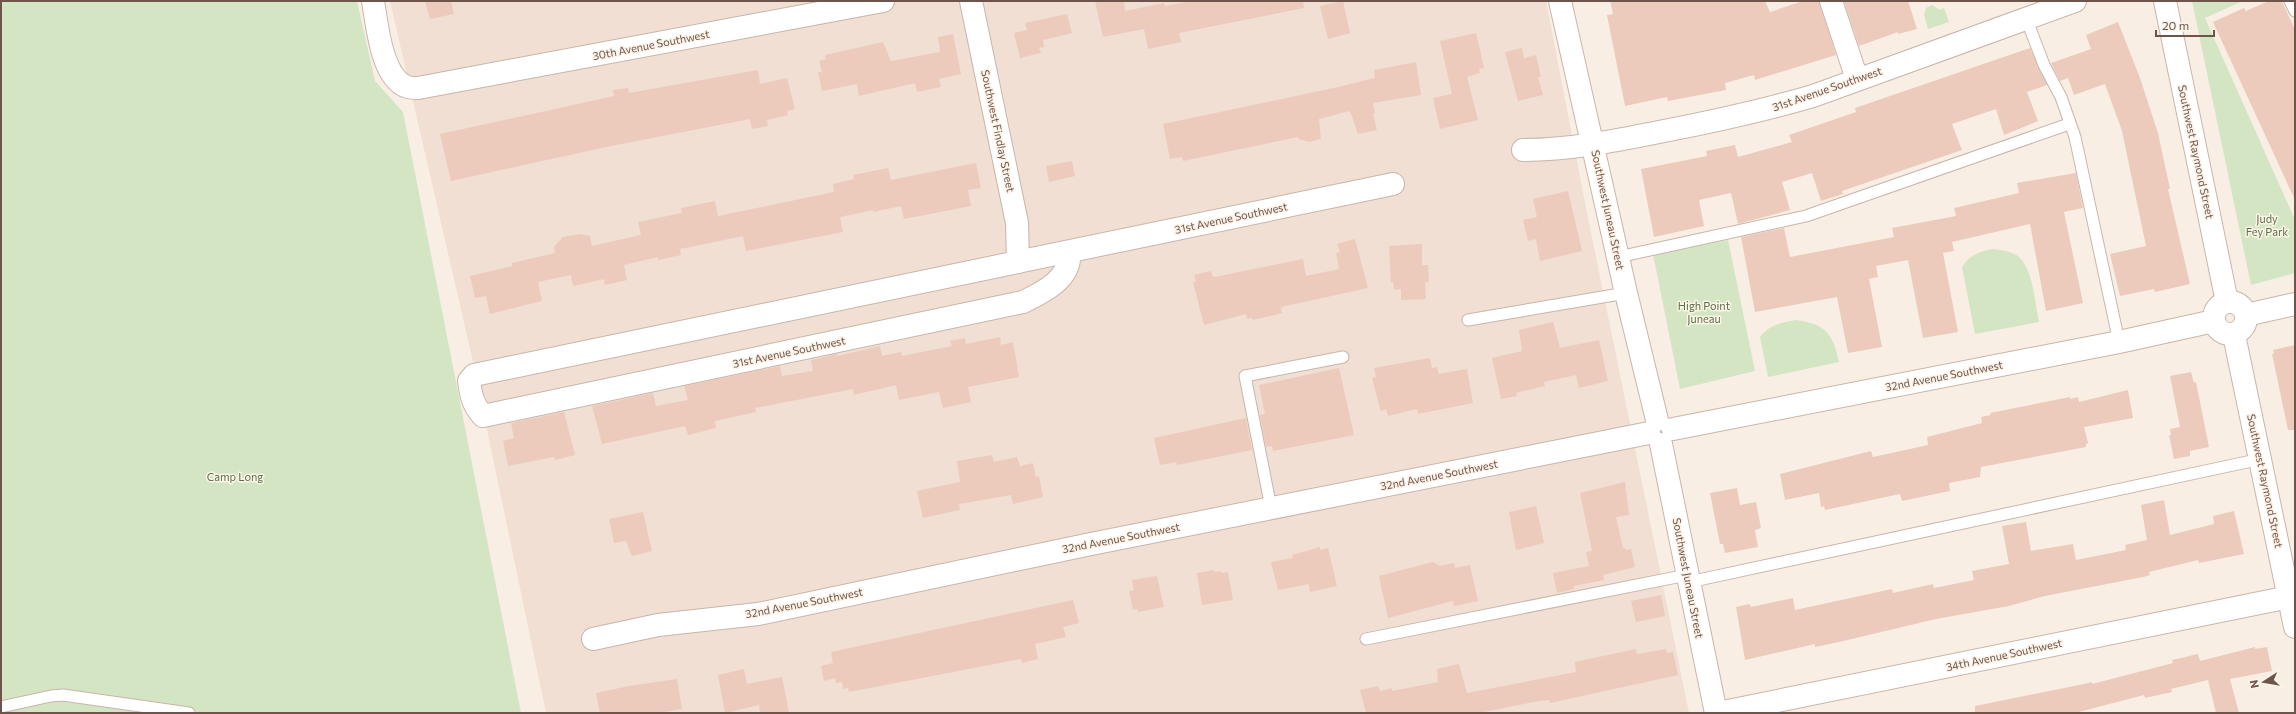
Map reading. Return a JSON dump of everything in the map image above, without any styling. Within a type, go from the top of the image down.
[{"type":"street","name":"30th Avenue Southwest","points":[[372,1],[386,63],[394,76],[403,85],[418,88],[883,1]]},
{"type":"street","name":"Southwest Findlay Street","points":[[971,1],[1017,223],[1018,262]]},
{"type":"street","name":"Southwest Juneau Street","points":[[1560,1],[1594,144],[1626,293],[1660,431],[1688,579],[1717,713]]},
{"type":"street","points":[[1831,1],[1857,79]]},
{"type":"street","name":"31st Avenue Southwest","points":[[1523,150],[1594,144],[1771,108],[1813,96],[1857,79],[2024,10],[2075,1]]},
{"type":"street","name":"Southwest Raymond Street","points":[[2165,1],[2227,302]]},
{"type":"street","name":"31st Avenue Southwest","points":[[1069,252],[1070,262],[1063,275],[1044,292],[1023,302],[483,416],[474,406],[471,396],[469,381],[474,375],[1393,184]]},
{"type":"street","points":[[2227,302],[2240,305],[2246,315],[2246,324],[2244,328],[2234,335],[2220,332],[2214,321],[2216,311],[2219,306],[2227,302]]},
{"type":"street","points":[[2246,315],[2295,304]]},
{"type":"street","name":"32nd Avenue Southwest","points":[[593,639],[658,625],[758,614],[1271,508],[2119,342],[2214,321]]},
{"type":"street","name":"Southwest Raymond Street","points":[[2234,335],[2292,596],[2295,627]]},
{"type":"street","name":"34th Avenue Southwest","points":[[1717,713],[2292,596]]},
{"type":"lane","points":[[2290,1],[2295,11]]},
{"type":"lane","points":[[2024,10],[2044,65],[2061,97],[2082,165],[2119,342]]},
{"type":"lane","points":[[1618,257],[1806,216],[2069,124]]},
{"type":"lane","points":[[1468,320],[1626,293]]},
{"type":"lane","points":[[1271,508],[1245,376],[1343,357]]},
{"type":"lane","points":[[1366,639],[1688,579],[2261,459]]},
{"type":"lane","points":[[1,707],[51,696],[63,695],[188,713]]},
{"type":"shaded area","points":[[390,1],[1546,1],[1586,208],[1689,713],[546,713],[471,353]]},
{"type":"green space","name":"Camp Long","points":[[1,1],[357,1],[375,81],[403,112],[521,713],[1,713]]},
{"type":"green space","name":"Judy Fey Park","points":[[2192,1],[2243,1],[2205,18],[2295,220],[2295,273],[2251,285]]},
{"type":"green space","points":[[1932,5],[1940,10],[1944,8],[1949,22],[1928,29],[1924,15],[1926,8]]},
{"type":"green space","name":"High Point Juneau","points":[[1728,240],[1755,371],[1680,389],[1653,254]]},
{"type":"green space","points":[[1992,249],[2013,253],[2024,262],[2035,297],[2039,322],[1975,334],[1962,267],[1975,255]]},
{"type":"green space","points":[[1796,320],[1815,324],[1826,332],[1831,337],[1839,362],[1768,377],[1760,337],[1772,327],[1781,323]]},
{"type":"building","points":[[425,1],[451,1],[454,14],[430,19]]},
{"type":"building","points":[[1095,1],[1124,1],[1125,11],[1164,3],[1165,6],[1192,1],[1303,1],[1304,8],[1179,33],[1181,42],[1148,49],[1144,29],[1103,37]]},
{"type":"building","points":[[1343,1],[1350,33],[1328,39],[1320,6]]},
{"type":"building","points":[[1610,1],[1765,1],[1770,12],[1803,1],[1819,1],[1836,55],[1755,80],[1754,75],[1725,83],[1726,90],[1668,101],[1667,97],[1625,106],[1607,15],[1613,14]]},
{"type":"building","points":[[1844,1],[1908,1],[1917,29],[1898,34],[1898,32],[1859,46]]},
{"type":"building","points":[[2269,1],[2282,1],[2295,30],[2295,200],[2213,22],[2244,8],[2246,11]]},
{"type":"building","points":[[1067,14],[1072,33],[1043,40],[1044,47],[1039,48],[1041,53],[1020,58],[1014,33],[1027,30],[1025,23]]},
{"type":"building","points":[[2118,22],[2140,78],[2158,133],[2170,189],[2168,189],[2190,284],[2155,292],[2154,289],[2120,296],[2110,254],[2146,246],[2122,131],[2105,84],[2074,95],[2068,78],[2060,81],[2051,63],[2091,49],[2086,35]]},
{"type":"building","points":[[1476,33],[1484,68],[1479,69],[1480,73],[1467,77],[1478,120],[1440,129],[1433,98],[1452,94],[1440,41]]},
{"type":"building","points":[[953,34],[961,74],[939,79],[941,87],[917,92],[915,83],[859,96],[857,84],[822,91],[818,72],[822,72],[819,61],[826,59],[825,55],[883,42],[891,61],[940,52],[938,37]]},
{"type":"building","points":[[1522,48],[1524,58],[1536,55],[1541,77],[1538,77],[1543,95],[1518,101],[1505,52]]},
{"type":"building","points":[[2030,48],[2047,85],[2027,92],[2038,121],[2004,135],[1996,109],[1952,124],[1962,150],[1842,191],[1843,194],[1821,201],[1812,173],[1782,182],[1790,210],[1738,224],[1731,193],[1699,200],[1704,226],[1654,237],[1641,169],[1707,156],[1706,151],[1735,145],[1738,157],[1792,142],[1789,135],[1856,112],[1855,108]]},
{"type":"building","points":[[1416,62],[1421,95],[1373,103],[1375,113],[1373,114],[1377,130],[1358,134],[1350,111],[1319,119],[1321,139],[1309,142],[1299,139],[1298,137],[1183,161],[1182,157],[1170,159],[1163,124],[1375,78],[1374,70]]},
{"type":"building","points":[[758,70],[760,84],[787,78],[795,109],[787,111],[788,115],[767,120],[768,126],[752,129],[750,119],[611,146],[451,181],[440,134],[614,96],[613,90],[628,88],[629,93]]},
{"type":"building","points":[[1072,161],[1075,176],[1049,182],[1046,166]]},
{"type":"building","points":[[976,163],[981,188],[968,190],[971,206],[904,219],[901,206],[873,212],[873,210],[840,217],[843,232],[746,251],[743,236],[680,249],[681,255],[658,260],[658,257],[624,265],[627,280],[605,285],[604,279],[573,286],[571,275],[538,282],[542,301],[490,314],[486,296],[475,298],[470,276],[512,266],[512,263],[555,253],[554,247],[563,237],[579,234],[590,236],[592,246],[641,235],[638,222],[682,213],[681,208],[715,201],[718,216],[834,192],[833,184],[854,179],[853,175],[888,168],[891,180]]},
{"type":"building","points":[[2076,173],[2083,208],[2064,212],[2083,303],[2046,311],[2030,224],[1952,242],[1954,251],[1943,253],[1958,332],[1923,338],[1908,260],[1876,266],[1878,277],[1869,279],[1882,347],[1848,353],[1837,297],[1755,312],[1741,237],[1784,228],[1790,257],[1894,237],[1892,228],[1956,216],[1954,208],[2019,193],[2017,183]]},
{"type":"building","points":[[1568,191],[1582,251],[1540,261],[1536,239],[1528,241],[1523,220],[1537,217],[1533,199]]},
{"type":"building","points":[[1355,239],[1368,288],[1281,307],[1282,313],[1253,320],[1252,318],[1247,319],[1246,314],[1204,325],[1193,282],[1196,281],[1194,275],[1211,271],[1213,277],[1220,276],[1303,259],[1306,276],[1339,269],[1336,253],[1340,252],[1337,244]]},
{"type":"building","points":[[1422,244],[1422,265],[1428,265],[1429,282],[1425,282],[1426,299],[1401,300],[1401,289],[1394,290],[1393,282],[1391,283],[1389,246]]},
{"type":"building","points":[[1553,322],[1560,348],[1599,340],[1608,381],[1579,388],[1576,375],[1544,382],[1545,386],[1516,393],[1517,396],[1501,399],[1492,358],[1522,351],[1519,330]]},
{"type":"building","points":[[1000,337],[1001,345],[1013,342],[1019,377],[968,387],[971,402],[943,408],[939,392],[899,400],[896,385],[854,395],[853,389],[755,408],[756,412],[715,421],[716,428],[688,435],[685,426],[602,444],[592,406],[653,393],[656,406],[688,400],[684,386],[780,366],[782,376],[813,371],[811,360],[837,354],[837,356],[880,346],[882,356],[901,352],[902,356],[952,346],[950,341],[965,338],[966,344]]},
{"type":"building","points":[[2295,345],[2295,430],[2288,430],[2272,354],[2274,354],[2273,350]]},
{"type":"building","points":[[1430,358],[1432,368],[1437,367],[1439,374],[1467,369],[1473,403],[1418,414],[1417,409],[1388,416],[1386,409],[1381,411],[1372,378],[1376,377],[1374,368]]},
{"type":"building","points":[[1339,368],[1354,435],[1273,451],[1272,446],[1266,447],[1260,415],[1265,414],[1259,385]]},
{"type":"building","points":[[2191,372],[2194,383],[2196,382],[2209,447],[2190,451],[2190,456],[2174,459],[2169,435],[2171,435],[2170,429],[2180,427],[2170,376]]},
{"type":"building","points":[[2128,390],[2133,418],[2084,427],[2088,443],[2086,444],[2086,447],[1981,467],[1980,477],[1949,483],[1950,491],[1902,501],[1900,494],[1825,510],[1824,506],[1821,507],[1819,493],[1785,500],[1780,474],[1871,451],[1873,457],[1928,445],[1927,437],[1982,423],[1981,417],[1991,415],[1990,413],[2070,397],[2070,399],[2078,397],[2079,402]]},
{"type":"building","points":[[564,412],[575,455],[555,460],[554,457],[508,466],[503,441],[514,438],[511,423]]},
{"type":"building","points":[[1246,418],[1252,450],[1177,465],[1176,462],[1160,465],[1154,438]]},
{"type":"building","points":[[992,455],[994,462],[1017,457],[1020,466],[1033,463],[1036,477],[1039,476],[1043,497],[1013,504],[1011,495],[959,504],[960,510],[923,518],[917,491],[960,482],[957,461]]},
{"type":"building","points":[[1625,482],[1629,515],[1616,517],[1623,548],[1626,550],[1631,549],[1635,567],[1603,575],[1604,580],[1574,586],[1574,589],[1557,593],[1553,573],[1589,566],[1586,552],[1592,551],[1580,493]]},
{"type":"building","points":[[1737,488],[1740,505],[1756,502],[1761,528],[1755,530],[1758,547],[1725,553],[1723,544],[1720,544],[1710,493]]},
{"type":"building","points":[[2164,500],[2170,535],[2214,524],[2213,516],[2234,511],[2244,554],[2199,563],[2198,560],[2149,572],[2150,575],[2143,577],[2045,596],[2009,606],[1936,619],[1839,642],[1815,647],[1815,644],[1745,660],[1736,607],[1750,604],[1751,607],[1793,598],[1795,610],[1892,589],[1893,593],[1933,584],[1934,588],[1974,580],[1972,571],[2009,564],[2002,526],[2026,522],[2031,551],[2073,544],[2076,560],[2126,550],[2125,545],[2147,540],[2141,505]]},
{"type":"building","points":[[1536,506],[1544,543],[1516,550],[1509,512]]},
{"type":"building","points":[[643,512],[652,551],[632,556],[626,541],[614,543],[609,519]]},
{"type":"building","points":[[1320,547],[1320,550],[1328,548],[1337,586],[1310,592],[1309,584],[1278,590],[1271,562],[1293,558],[1292,555]]},
{"type":"building","points":[[1433,562],[1440,566],[1454,563],[1455,568],[1470,565],[1478,601],[1454,606],[1453,601],[1388,618],[1379,576]]},
{"type":"building","points":[[1214,570],[1214,572],[1221,571],[1221,573],[1228,572],[1233,600],[1202,605],[1197,573]]},
{"type":"building","points":[[1157,576],[1164,607],[1138,612],[1137,609],[1133,610],[1129,591],[1134,590],[1132,580]]},
{"type":"building","points":[[1661,595],[1665,616],[1636,622],[1631,601]]},
{"type":"building","points":[[1073,600],[1079,623],[1063,627],[1066,637],[1035,644],[1038,659],[1022,663],[1021,659],[849,692],[848,688],[843,689],[842,682],[836,683],[835,678],[824,681],[821,666],[833,663],[831,652]]},
{"type":"building","points":[[2255,647],[2255,649],[2267,647],[2272,671],[2230,679],[2239,713],[2216,713],[2208,680],[2171,689],[2172,692],[2145,698],[2144,695],[2075,713],[1975,713],[1975,706],[2092,682],[2092,684],[2173,663],[2172,660],[2198,654],[2200,661]]},
{"type":"building","points":[[1636,649],[1637,654],[1666,649],[1667,653],[1673,652],[1678,675],[1550,703],[1549,700],[1539,701],[1479,713],[1366,713],[1360,690],[1378,686],[1380,691],[1392,688],[1392,691],[1438,682],[1437,669],[1459,664],[1467,693],[1576,672],[1575,662]]},
{"type":"building","points":[[744,669],[747,684],[782,677],[789,713],[760,713],[759,705],[725,713],[718,675]]},
{"type":"building","points":[[677,679],[682,709],[658,713],[600,713],[596,693],[629,686]]}]
